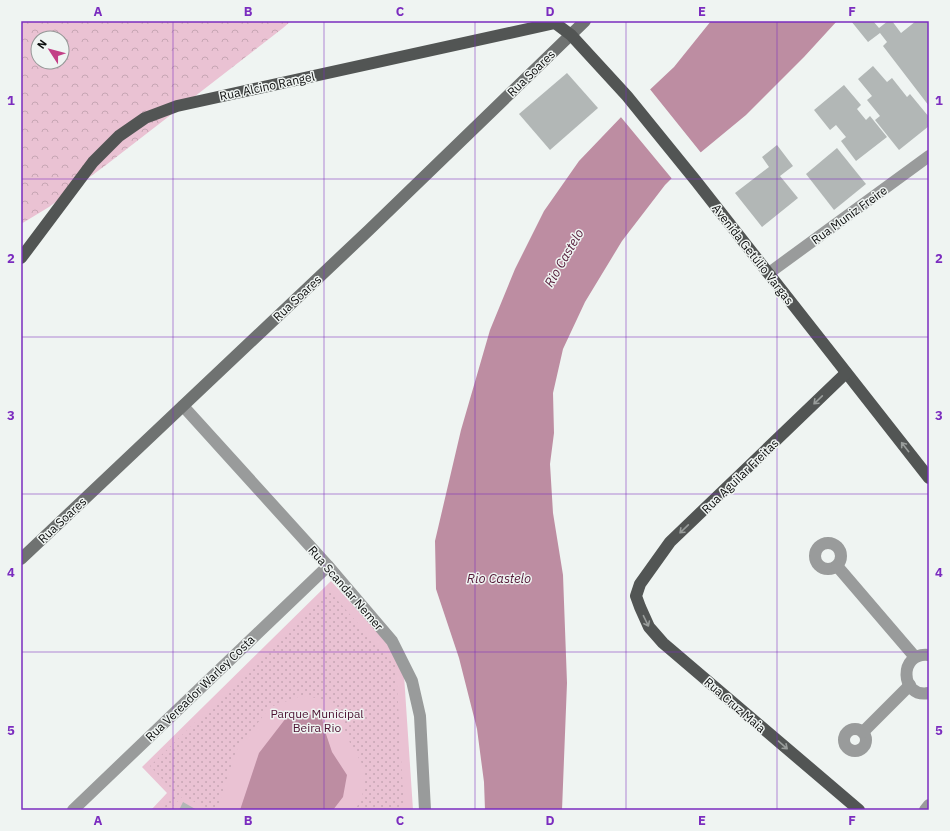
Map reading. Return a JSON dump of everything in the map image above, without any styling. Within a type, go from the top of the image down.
[{"type":"main road","name":"Rua Soares","points":[[21,559],[369,230],[585,21]]},
{"type":"main road","name":"Rua Alcino Rangel","points":[[21,258],[93,162],[119,136],[145,118],[178,106],[555,23],[571,35]]},
{"type":"main road","name":"Avenida Getúlio Vargas","points":[[571,35],[627,96],[696,181],[929,478]]},
{"type":"main road","name":"Rua Aguilar Freitas","points":[[640,584],[670,542],[846,373]]},
{"type":"main road","name":"Rua Cruz Maia","points":[[640,584],[636,596],[640,607],[649,627],[663,643],[859,810]]},
{"type":"street","name":"Rua Muniz Freire","points":[[769,273],[929,156]]},
{"type":"street","name":"Rua Scandar Nemer","points":[[183,406],[328,566],[392,641],[412,681],[420,716],[425,810]]},
{"type":"street","name":"Rua Vereador Warley Costa","points":[[73,810],[328,566]]},
{"type":"street","points":[[837,566],[915,657]]},
{"type":"street","points":[[929,655],[915,657],[907,667],[906,673],[907,680],[914,690],[920,693],[929,693]]},
{"type":"street","points":[[863,732],[910,685]]},
{"type":"street","points":[[925,810],[929,805]]},
{"type":"green space","points":[[21,21],[291,21],[106,165],[49,207],[21,224]]},
{"type":"green space","name":"Parque Municipal Beira Rio","points":[[331,581],[403,660],[413,810],[151,810],[167,793],[142,767]]},
{"type":"green space","points":[[330,592],[396,666],[404,810],[354,810],[362,800],[365,769],[350,743],[334,703],[304,695],[270,707],[236,751],[217,810],[210,810],[183,796],[169,810],[161,810],[176,794],[150,766]]},
{"type":"water","name":"Rio Castelo","points":[[711,21],[837,21],[804,57],[746,115],[683,167],[665,185],[622,241],[585,302],[563,349],[553,393],[554,433],[550,464],[553,513],[563,575],[567,683],[562,810],[485,810],[484,782],[477,729],[459,658],[436,589],[435,541],[461,430],[490,330],[515,269],[544,211],[579,161],[624,114],[674,67]]},
{"type":"water","points":[[305,713],[322,718],[332,752],[347,775],[343,797],[333,810],[240,810],[259,753],[286,718]]},
{"type":"pier","points":[[649,88],[702,154],[673,180],[620,116]]},
{"type":"building","points":[[851,21],[873,21],[879,28],[888,21],[892,21],[901,33],[916,21],[929,21],[929,106],[883,46],[887,42],[880,33],[868,42]]},
{"type":"building","points":[[873,66],[887,82],[892,78],[907,97],[910,94],[929,117],[929,126],[899,150],[875,120],[880,116],[867,100],[872,96],[858,79]]},
{"type":"building","points":[[567,73],[598,108],[550,150],[519,114]]},
{"type":"building","points":[[844,85],[861,105],[857,109],[866,120],[870,116],[887,137],[856,161],[841,141],[846,137],[836,125],[830,130],[814,110]]},
{"type":"building","points":[[777,145],[793,166],[780,176],[798,198],[762,227],[735,193],[769,167],[762,157]]},
{"type":"building","points":[[837,148],[866,184],[834,210],[806,174]]},
{"type":"building","points":[[183,802],[197,810],[179,810]]}]
